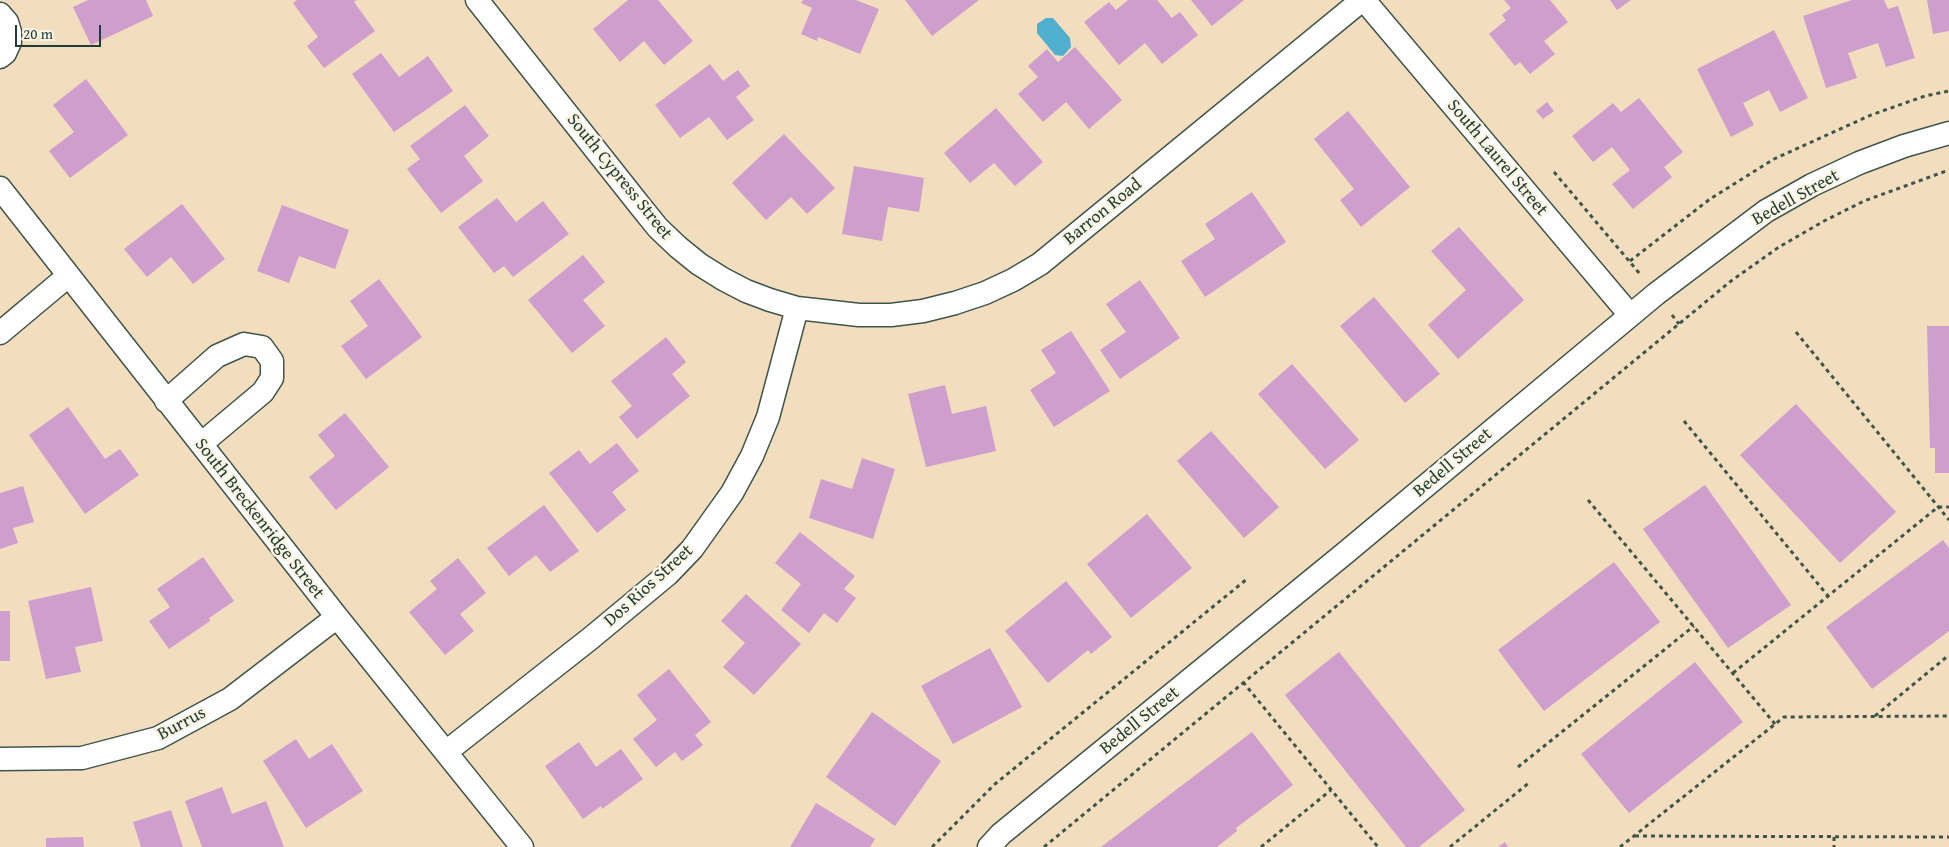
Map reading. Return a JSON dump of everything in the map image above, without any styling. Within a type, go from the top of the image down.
[{"type":"street","name":"South Cypress Street","points":[[477,0],[658,228],[700,264],[723,279],[746,291],[797,308]]},
{"type":"street","name":"Barron Road","points":[[797,308],[826,313],[891,315],[955,303],[1013,280],[1040,264],[1363,0]]},
{"type":"street","name":"South Laurel Street","points":[[1363,0],[1630,315]]},
{"type":"street","points":[[0,14],[7,22],[10,32],[10,42],[0,57]]},
{"type":"street","name":"Bedell Street","points":[[989,847],[1001,834],[1337,560],[1630,315],[1766,211],[1812,185],[1859,163],[1904,146],[1949,133]]},
{"type":"street","name":"South Breckenridge Street","points":[[0,188],[337,617],[522,847]]},
{"type":"street","points":[[0,333],[68,276]]},
{"type":"street","name":"Dos Rios Street","points":[[446,752],[591,638],[668,574],[697,542],[732,493],[752,456],[768,417],[797,308]]},
{"type":"street","points":[[166,400],[217,356],[244,344],[262,347],[272,361],[272,378],[263,392],[201,444]]},
{"type":"street","name":"Burrus","points":[[0,759],[82,758],[158,738],[230,698],[337,617]]},
{"type":"path","points":[[1630,262],[1710,199],[1774,159],[1871,115],[1925,96],[1949,91]]},
{"type":"path","points":[[1044,847],[1731,281],[1779,246],[1864,201],[1949,170]]},
{"type":"path","points":[[1554,172],[1640,274]]},
{"type":"path","points":[[1669,310],[1679,324]]},
{"type":"path","points":[[1796,332],[1949,520]]},
{"type":"path","points":[[1684,421],[1828,596]]},
{"type":"path","points":[[1588,500],[1775,724]]},
{"type":"path","points":[[1732,673],[1938,507],[1949,507]]},
{"type":"path","points":[[932,847],[995,784],[1247,579]]},
{"type":"path","points":[[1518,767],[1694,626]]},
{"type":"path","points":[[1875,716],[1949,655]]},
{"type":"path","points":[[1243,682],[1378,847]]},
{"type":"path","points":[[1620,847],[1784,717],[1949,716]]},
{"type":"path","points":[[1450,847],[1530,782]]},
{"type":"path","points":[[1261,847],[1331,790]]},
{"type":"path","points":[[1635,836],[1949,837]]},
{"type":"path","points":[[1834,837],[1834,847]]},
{"type":"water","points":[[1046,18],[1053,18],[1070,38],[1071,47],[1063,56],[1055,55],[1037,33],[1037,24]]},
{"type":"building","points":[[88,0],[146,0],[153,16],[91,45],[73,7]]},
{"type":"building","points":[[297,0],[357,0],[354,2],[375,31],[324,68],[307,46],[318,37],[293,3]]},
{"type":"building","points":[[628,0],[658,0],[693,41],[664,65],[644,41],[620,62],[593,29]]},
{"type":"building","points":[[803,0],[856,0],[879,9],[860,54],[818,37],[817,41],[801,34],[812,8],[801,3]]},
{"type":"building","points":[[905,0],[979,0],[932,36]]},
{"type":"building","points":[[1128,0],[1157,0],[1172,18],[1180,12],[1198,35],[1162,64],[1145,43],[1119,65],[1084,22],[1109,2],[1116,10]]},
{"type":"building","points":[[1191,0],[1244,0],[1212,26]]},
{"type":"building","points":[[1504,0],[1550,0],[1568,22],[1544,41],[1555,54],[1530,74],[1520,62],[1515,66],[1489,34],[1506,20],[1502,15],[1511,8]]},
{"type":"building","points":[[1610,0],[1631,0],[1617,10]]},
{"type":"building","points":[[1852,0],[1884,0],[1888,9],[1898,6],[1915,58],[1886,67],[1878,43],[1848,53],[1857,78],[1826,88],[1803,16]]},
{"type":"building","points":[[1927,0],[1949,0],[1949,31],[1933,34]]},
{"type":"building","points":[[1774,30],[1808,98],[1780,112],[1769,90],[1743,103],[1754,125],[1731,137],[1697,69]]},
{"type":"building","points":[[1075,47],[1122,100],[1089,129],[1066,102],[1043,122],[1018,94],[1038,77],[1028,66],[1047,49],[1058,62]]},
{"type":"building","points":[[381,53],[399,77],[428,56],[453,91],[394,132],[352,74]]},
{"type":"building","points":[[710,64],[723,81],[738,70],[750,86],[736,97],[754,120],[727,140],[709,117],[680,138],[655,105]]},
{"type":"building","points":[[86,79],[128,135],[70,178],[49,151],[74,132],[53,105]]},
{"type":"building","points":[[1639,98],[1683,152],[1664,167],[1672,177],[1633,209],[1612,184],[1630,170],[1612,147],[1593,162],[1572,136],[1613,103],[1621,112]]},
{"type":"building","points":[[1547,102],[1554,111],[1543,119],[1536,111]]},
{"type":"building","points":[[465,105],[489,136],[464,156],[483,181],[441,213],[407,169],[420,159],[410,146]]},
{"type":"building","points":[[996,108],[1043,162],[1015,186],[994,163],[970,183],[944,153]]},
{"type":"building","points":[[1348,111],[1410,187],[1361,227],[1340,200],[1354,189],[1314,139]]},
{"type":"building","points":[[784,134],[835,188],[807,214],[791,197],[766,220],[732,183]]},
{"type":"building","points":[[854,166],[924,178],[919,212],[888,207],[882,241],[842,234]]},
{"type":"building","points":[[1252,192],[1286,242],[1205,297],[1181,261],[1215,239],[1205,224]]},
{"type":"building","points":[[497,198],[516,222],[543,201],[569,234],[513,277],[504,266],[494,273],[458,227]]},
{"type":"building","points":[[182,204],[225,259],[193,284],[171,257],[147,277],[124,249]]},
{"type":"building","points":[[282,205],[349,230],[335,269],[299,256],[289,283],[257,271]]},
{"type":"building","points":[[1459,227],[1524,300],[1458,359],[1428,325],[1466,290],[1431,251]]},
{"type":"building","points":[[583,255],[605,282],[583,300],[605,326],[572,353],[528,300]]},
{"type":"building","points":[[379,279],[422,337],[366,379],[341,346],[368,326],[350,301]]},
{"type":"building","points":[[1140,280],[1180,338],[1120,379],[1100,350],[1126,332],[1106,304]]},
{"type":"building","points":[[1374,297],[1440,374],[1405,403],[1340,326]]},
{"type":"building","points":[[1927,326],[1949,326],[1949,473],[1935,473],[1935,448],[1930,448]]},
{"type":"building","points":[[1071,331],[1110,391],[1054,427],[1030,390],[1056,373],[1041,350]]},
{"type":"building","points":[[666,337],[686,362],[672,374],[690,396],[637,439],[619,417],[632,406],[611,381]]},
{"type":"building","points":[[1292,364],[1359,440],[1325,469],[1258,394]]},
{"type":"building","points":[[945,385],[952,414],[986,406],[996,451],[926,467],[908,394]]},
{"type":"building","points":[[1796,404],[1896,512],[1840,563],[1740,455]]},
{"type":"building","points":[[68,407],[105,459],[120,449],[139,475],[85,514],[29,435]]},
{"type":"building","points":[[345,413],[389,467],[336,510],[309,477],[335,456],[318,435]]},
{"type":"building","points":[[1211,431],[1279,507],[1244,538],[1177,461]]},
{"type":"building","points":[[617,443],[639,471],[612,492],[626,510],[597,533],[549,473],[579,450],[590,464]]},
{"type":"building","points":[[862,458],[895,469],[873,539],[809,518],[821,479],[852,489]]},
{"type":"building","points":[[1705,485],[1791,605],[1728,648],[1643,529]]},
{"type":"building","points":[[23,486],[34,522],[13,528],[18,543],[0,549],[0,493]]},
{"type":"building","points":[[544,505],[579,551],[550,572],[536,555],[509,576],[487,548]]},
{"type":"building","points":[[1147,514],[1192,568],[1131,618],[1087,564]]},
{"type":"building","points":[[800,532],[855,576],[844,589],[856,598],[837,623],[824,613],[809,633],[781,610],[801,584],[775,563]]},
{"type":"building","points":[[1943,540],[1949,548],[1949,631],[1872,689],[1826,627]]},
{"type":"building","points":[[203,557],[234,601],[209,618],[210,621],[169,649],[149,621],[170,607],[157,589]]},
{"type":"building","points":[[458,558],[486,593],[460,614],[474,631],[445,655],[409,612],[437,589],[430,581]]},
{"type":"building","points":[[1614,562],[1660,622],[1544,711],[1498,650]]},
{"type":"building","points":[[1066,581],[1112,637],[1091,654],[1088,650],[1048,683],[1005,631]]},
{"type":"building","points":[[91,587],[103,641],[75,647],[81,672],[46,679],[28,601]]},
{"type":"building","points":[[746,594],[801,644],[754,695],[723,667],[745,643],[721,621]]},
{"type":"building","points":[[0,611],[10,611],[10,661],[0,661]]},
{"type":"building","points":[[990,648],[1022,707],[953,744],[921,686]]},
{"type":"building","points":[[1339,652],[1465,810],[1419,847],[1406,847],[1285,695]]},
{"type":"building","points":[[1695,662],[1743,722],[1629,813],[1581,754]]},
{"type":"building","points":[[669,669],[711,722],[695,735],[703,745],[682,761],[675,752],[656,767],[633,739],[657,720],[637,695]]},
{"type":"building","points":[[872,712],[941,761],[895,826],[826,777]]},
{"type":"building","points":[[1252,732],[1293,785],[1236,828],[1237,831],[1217,847],[1101,847]]},
{"type":"building","points":[[296,739],[309,759],[332,744],[363,791],[306,828],[263,761]]},
{"type":"building","points":[[579,742],[596,767],[621,749],[643,779],[602,809],[601,806],[583,819],[545,766]]},
{"type":"building","points":[[222,787],[232,814],[266,801],[284,847],[202,847],[185,801]]},
{"type":"building","points":[[816,803],[875,839],[870,847],[790,847]]},
{"type":"building","points":[[171,810],[183,847],[141,847],[133,822]]},
{"type":"building","points":[[83,837],[84,847],[46,847],[46,838]]},
{"type":"building","points":[[1505,842],[1508,847],[1498,847]]}]
